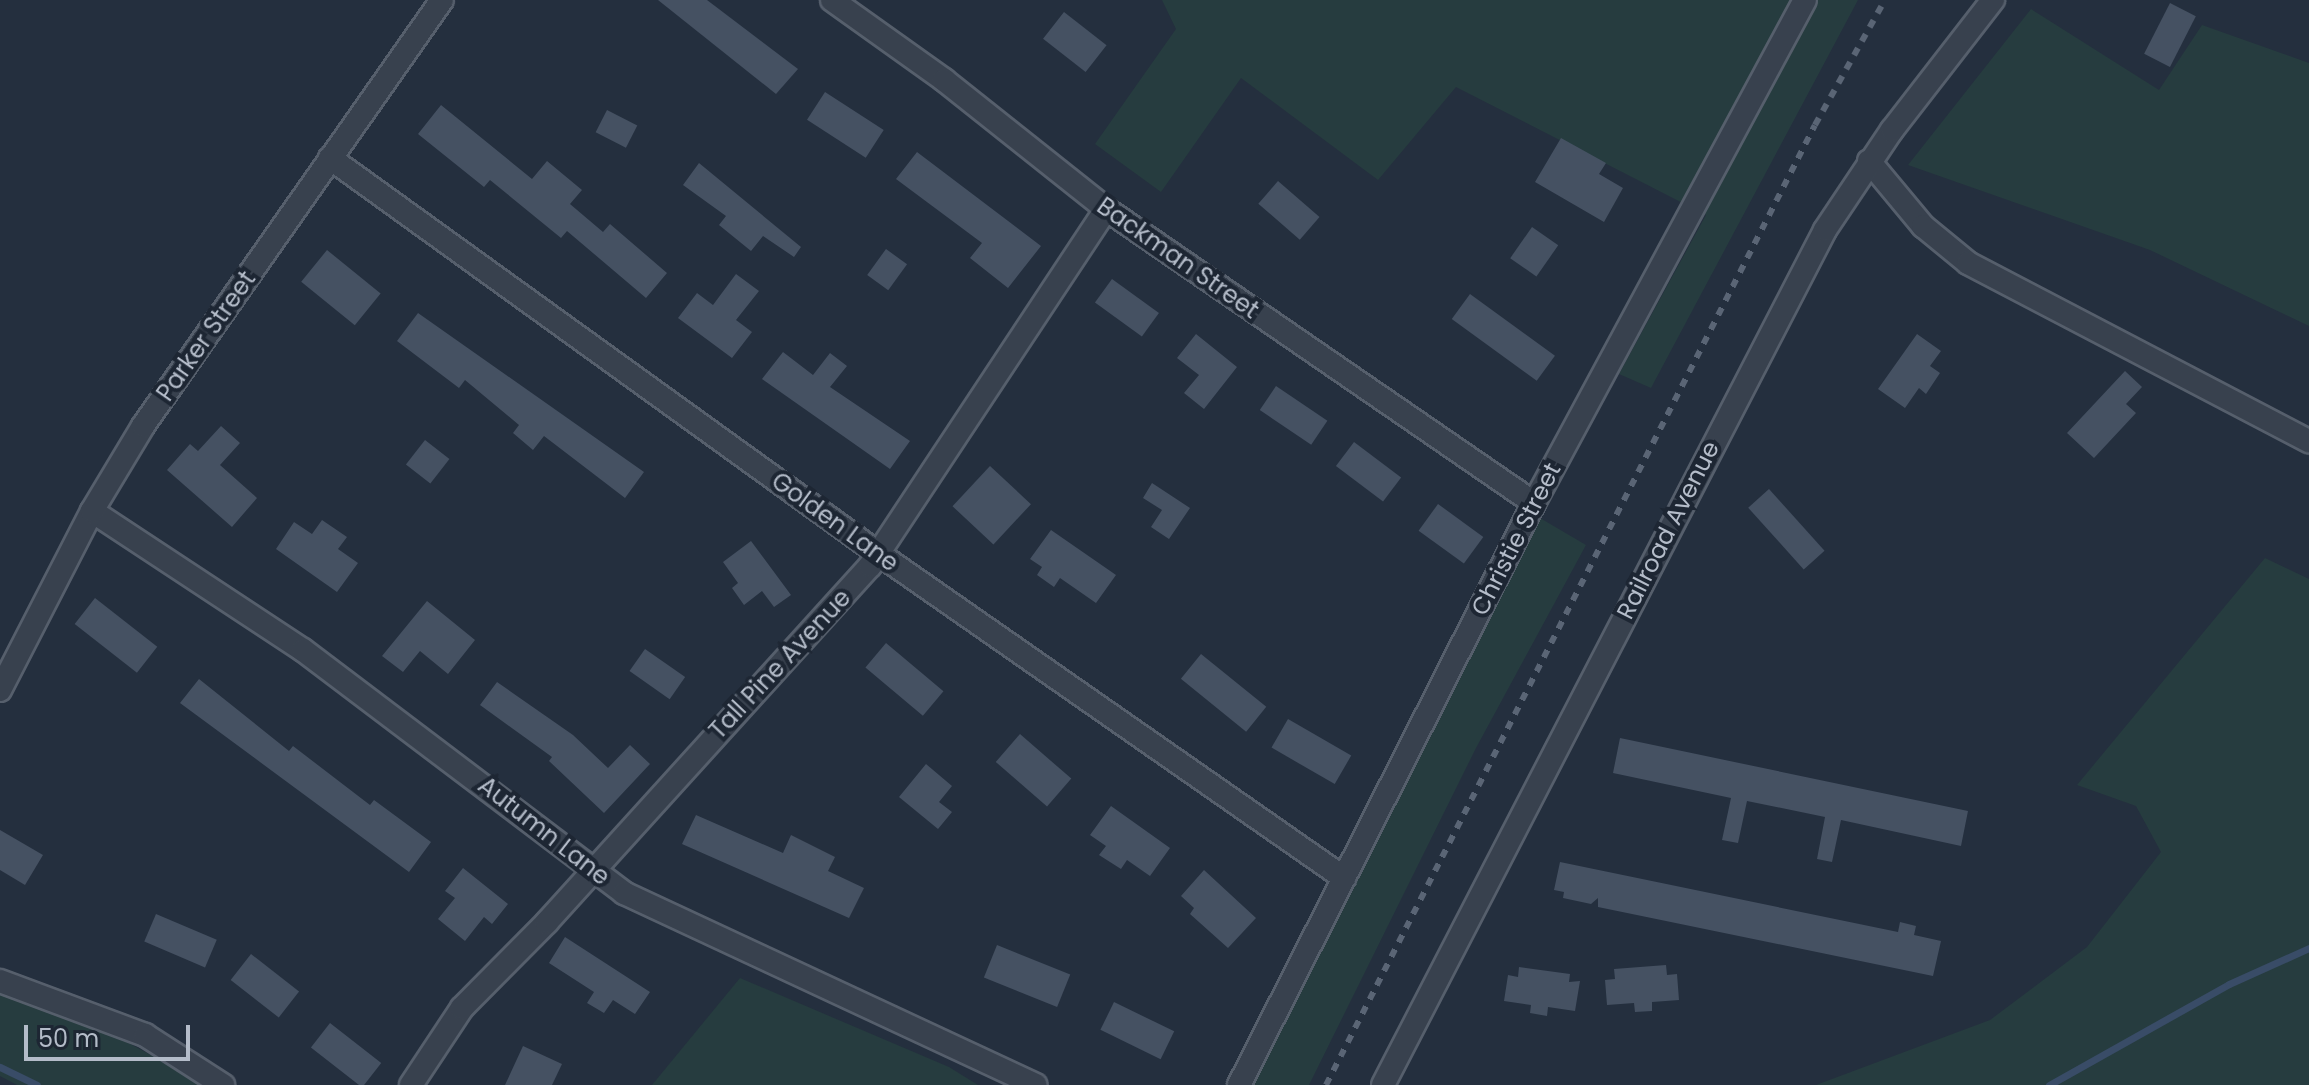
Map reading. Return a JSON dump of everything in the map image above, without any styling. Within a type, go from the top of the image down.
[{"type":"street","name":"Parker Street","points":[[0,690],[92,511],[187,360],[442,0]]},
{"type":"street","name":"Backman Street","points":[[832,0],[944,80],[1106,209],[1534,503]]},
{"type":"street","name":"Christie Street","points":[[1239,1085],[1316,941],[1344,878],[1534,503],[1805,0]]},
{"type":"street","name":"Railroad Avenue","points":[[1383,1085],[1792,291],[1869,161],[1993,0]]},
{"type":"street","name":"Golden Lane","points":[[330,158],[879,554],[1344,878]]},
{"type":"street","points":[[1869,161],[1923,226],[1968,263],[2309,441]]},
{"type":"street","name":"Tall Pine Avenue","points":[[411,1085],[462,1008],[879,554],[1106,209]]},
{"type":"street","name":"Autumn Lane","points":[[92,511],[303,650],[449,756],[590,871],[660,911],[1035,1085]]},
{"type":"street","points":[[0,981],[145,1035],[223,1085]]},
{"type":"green space","points":[[1162,0],[1858,0],[1651,388],[1619,374],[1706,215],[1456,87],[1378,180],[1241,78],[1161,192],[1095,144],[1176,29]]},
{"type":"green space","points":[[2031,9],[2159,90],[2202,25],[2309,63],[2309,326],[2150,250],[1908,165]]},
{"type":"green space","points":[[1540,518],[1586,545],[1476,748],[1309,1085],[1248,1085]]},
{"type":"green space","points":[[2265,558],[2309,579],[2309,1085],[1816,1085],[1990,1020],[2087,947],[2161,852],[2136,806],[2077,785]]},
{"type":"green space","points":[[740,978],[949,1067],[978,1085],[652,1085]]},
{"type":"green space","points":[[0,992],[88,1021],[206,1085],[17,1085],[0,1076]]},
{"type":"building","points":[[658,0],[707,0],[798,69],[776,94]]},
{"type":"building","points":[[2170,3],[2196,16],[2170,67],[2144,54]]},
{"type":"building","points":[[1064,12],[1107,45],[1086,72],[1043,39]]},
{"type":"building","points":[[825,92],[884,130],[866,158],[807,120]]},
{"type":"building","points":[[441,105],[532,179],[547,161],[582,190],[570,204],[603,232],[610,224],[667,273],[646,298],[567,231],[561,238],[490,180],[484,187],[418,134]]},
{"type":"building","points":[[607,110],[637,125],[626,148],[596,132]]},
{"type":"building","points":[[1561,138],[1606,163],[1599,174],[1623,188],[1604,222],[1535,182]]},
{"type":"building","points":[[917,152],[1041,246],[1008,288],[970,258],[982,243],[896,179]]},
{"type":"building","points":[[699,163],[801,247],[794,257],[763,236],[751,251],[719,225],[726,216],[683,185]]},
{"type":"building","points":[[1278,181],[1320,217],[1300,240],[1258,204]]},
{"type":"building","points":[[1532,227],[1558,245],[1536,276],[1510,258]]},
{"type":"building","points":[[886,249],[907,264],[888,290],[867,275]]},
{"type":"building","points":[[327,250],[381,293],[355,325],[301,282]]},
{"type":"building","points":[[736,274],[759,291],[736,320],[752,332],[732,358],[678,318],[697,293],[713,305]]},
{"type":"building","points":[[1112,279],[1159,313],[1142,337],[1095,302]]},
{"type":"building","points":[[1470,294],[1555,356],[1537,381],[1452,319]]},
{"type":"building","points":[[418,313],[644,472],[625,498],[544,436],[533,450],[513,433],[519,425],[465,380],[459,388],[397,341]]},
{"type":"building","points":[[1196,334],[1237,367],[1204,409],[1184,393],[1199,375],[1177,358]]},
{"type":"building","points":[[1917,334],[1941,351],[1930,366],[1940,373],[1926,394],[1919,388],[1905,408],[1878,389]]},
{"type":"building","points":[[783,352],[813,375],[830,353],[847,366],[830,387],[910,441],[890,469],[762,379]]},
{"type":"building","points":[[2125,371],[2142,387],[2126,404],[2136,413],[2094,458],[2067,433]]},
{"type":"building","points":[[1276,386],[1327,421],[1311,445],[1260,410]]},
{"type":"building","points":[[221,426],[240,443],[220,465],[257,498],[232,527],[167,470],[190,444],[198,451]]},
{"type":"building","points":[[425,440],[449,459],[430,484],[406,464]]},
{"type":"building","points":[[1354,442],[1401,478],[1383,501],[1336,466]]},
{"type":"building","points":[[990,466],[1031,504],[993,544],[952,506]]},
{"type":"building","points":[[1152,483],[1190,508],[1169,539],[1151,527],[1162,510],[1143,498]]},
{"type":"building","points":[[1769,489],[1825,551],[1804,569],[1748,508]]},
{"type":"building","points":[[1438,504],[1483,537],[1464,564],[1419,531]]},
{"type":"building","points":[[322,520],[347,537],[338,549],[358,563],[337,592],[276,549],[294,522],[312,534]]},
{"type":"building","points":[[1051,530],[1116,575],[1096,603],[1060,578],[1054,587],[1037,575],[1042,567],[1030,559]]},
{"type":"building","points":[[751,541],[791,595],[774,607],[762,591],[744,605],[732,588],[738,583],[723,562]]},
{"type":"building","points":[[95,598],[157,647],[137,673],[75,624]]},
{"type":"building","points":[[427,601],[475,640],[448,674],[420,651],[403,672],[382,656]]},
{"type":"building","points":[[886,643],[943,691],[923,716],[865,668]]},
{"type":"building","points":[[645,649],[685,677],[670,699],[630,671]]},
{"type":"building","points":[[1201,654],[1266,707],[1246,732],[1181,679]]},
{"type":"building","points":[[199,679],[289,751],[293,746],[370,805],[374,800],[431,842],[409,872],[180,703]]},
{"type":"building","points":[[497,682],[573,735],[608,768],[630,745],[650,764],[604,813],[549,761],[552,757],[480,705]]},
{"type":"building","points":[[1288,719],[1351,756],[1335,784],[1272,748]]},
{"type":"building","points":[[1020,734],[1071,779],[1047,807],[996,762]]},
{"type":"building","points":[[1620,738],[1968,811],[1961,846],[1841,820],[1832,862],[1817,859],[1825,817],[1747,801],[1738,843],[1722,840],[1731,798],[1613,773]]},
{"type":"building","points":[[926,764],[952,786],[939,802],[952,812],[938,829],[899,797]]},
{"type":"building","points":[[1111,806],[1170,848],[1150,876],[1127,860],[1121,869],[1099,855],[1106,846],[1090,835]]},
{"type":"building","points":[[696,815],[783,853],[791,835],[835,857],[828,871],[864,888],[849,918],[682,844]]},
{"type":"building","points":[[0,830],[43,855],[25,885],[0,870]]},
{"type":"building","points":[[1560,862],[1898,932],[1900,922],[1916,926],[1914,935],[1941,941],[1933,976],[1598,907],[1598,898],[1591,904],[1563,898],[1564,892],[1554,890]]},
{"type":"building","points":[[463,868],[508,904],[492,924],[484,917],[465,941],[438,919],[455,898],[445,891]]},
{"type":"building","points":[[1204,870],[1256,918],[1228,948],[1190,914],[1194,908],[1181,896]]},
{"type":"building","points":[[156,914],[217,940],[205,967],[144,942]]},
{"type":"building","points":[[565,937],[650,992],[635,1014],[613,1000],[604,1013],[587,1003],[594,992],[549,963]]},
{"type":"building","points":[[997,945],[1070,975],[1057,1007],[984,977]]},
{"type":"building","points":[[251,954],[299,992],[279,1018],[231,980]]},
{"type":"building","points":[[1666,965],[1667,975],[1677,974],[1679,1000],[1652,1002],[1652,1011],[1635,1012],[1634,1003],[1607,1005],[1605,980],[1615,979],[1614,969]]},
{"type":"building","points":[[1519,967],[1570,974],[1569,982],[1580,981],[1575,1011],[1548,1007],[1547,1016],[1530,1013],[1531,1005],[1504,1001],[1508,975],[1518,977]]},
{"type":"building","points":[[1114,1002],[1174,1031],[1161,1059],[1100,1030]]},
{"type":"building","points":[[330,1023],[381,1063],[364,1085],[359,1085],[311,1047]]},
{"type":"building","points":[[523,1046],[562,1064],[552,1085],[505,1085]]},
{"type":"waterway","points":[[2049,1085],[2229,984],[2309,948]]},
{"type":"waterway","points":[[0,1067],[37,1085]]},
{"type":"railway","points":[[1326,1085],[1815,125],[1885,0]]}]
